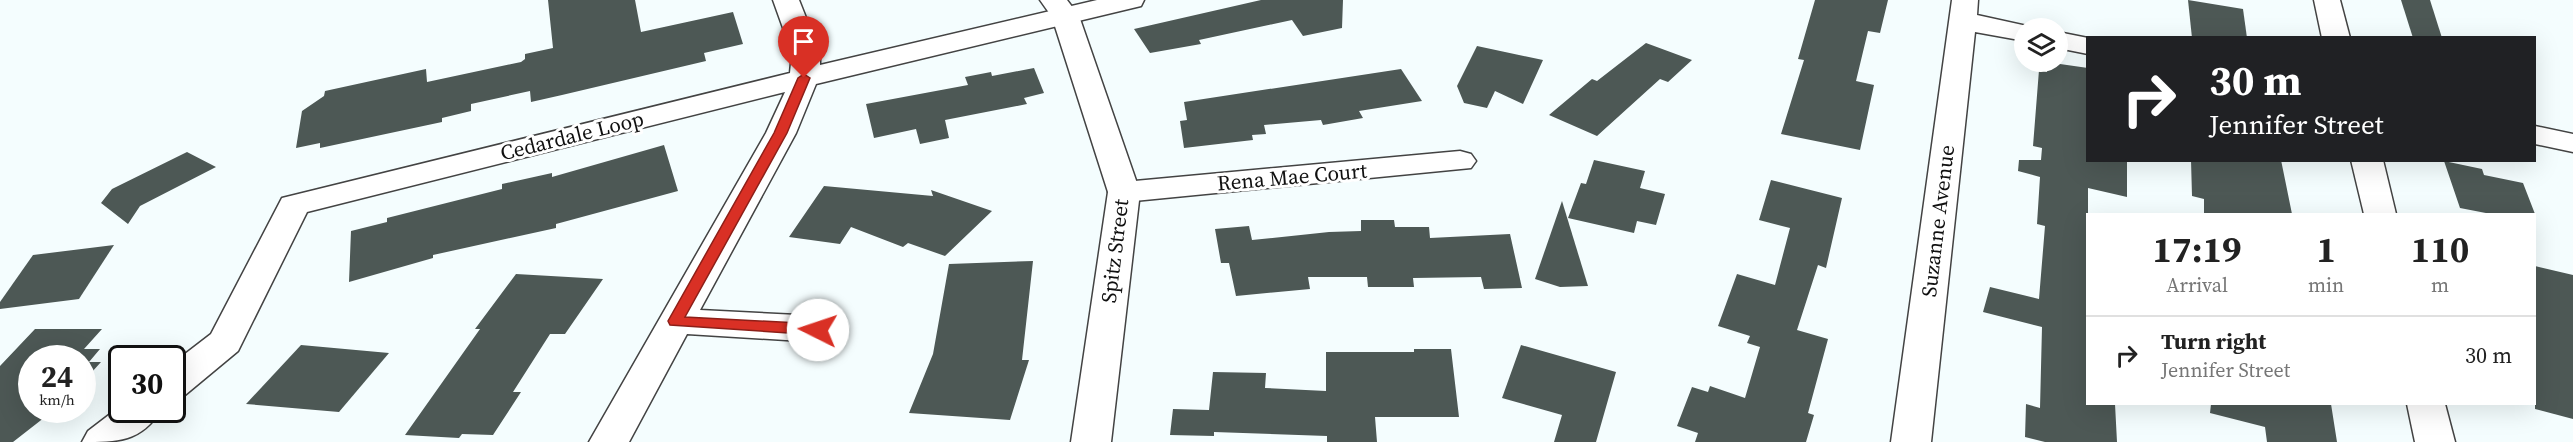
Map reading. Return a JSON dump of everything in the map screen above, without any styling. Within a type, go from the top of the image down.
[{"type":"street","points":[[609,442],[781,133],[804,78],[806,53],[786,0]]},
{"type":"street","name":"Cedardale Loop","points":[[186,374],[225,342],[294,205],[804,78],[1059,8],[1131,0]]},
{"type":"street","points":[[2327,0],[2336,36]]},
{"type":"street","name":"Spitz Street","points":[[1059,8],[1124,192],[1091,442]]},
{"type":"street","points":[[1964,10],[2014,29]]},
{"type":"street","name":"Suzanne Avenue","points":[[1911,442],[1964,10]]},
{"type":"street","points":[[2068,42],[2086,46]]},
{"type":"street","points":[[2536,135],[2573,143]]},
{"type":"street","name":"Rena Mae Court","points":[[1124,192],[1460,161]]},
{"type":"street","points":[[2367,162],[2380,213]]},
{"type":"street","points":[[675,321],[818,330]]},
{"type":"street","points":[[2426,405],[2435,442]]},
{"type":"street","points":[[102,442],[126,423]]},
{"type":"building","points":[[548,0],[635,0],[641,32],[733,12],[743,44],[704,53],[706,61],[562,95],[531,102],[530,91],[471,104],[471,111],[442,118],[442,122],[320,148],[320,143],[296,148],[302,111],[324,96],[325,91],[426,69],[427,82],[521,62],[525,59],[525,54],[553,48]]},
{"type":"building","points":[[1261,0],[1343,0],[1342,28],[1303,36],[1292,20],[1199,40],[1201,44],[1150,53],[1134,29]]},
{"type":"building","points":[[1815,0],[1888,0],[1880,33],[1868,31],[1856,81],[1874,85],[1860,150],[1781,134],[1804,60],[1798,59]]},
{"type":"building","points":[[2188,0],[2243,9],[2247,36],[2192,36]]},
{"type":"building","points":[[2401,0],[2430,0],[2441,36],[2412,36]]},
{"type":"building","points":[[1646,43],[1692,60],[1668,82],[1660,79],[1597,136],[1549,115],[1592,79],[1597,81]]},
{"type":"building","points":[[1477,46],[1543,60],[1523,104],[1495,91],[1487,108],[1464,103],[1457,86]]},
{"type":"building","points":[[2068,65],[2086,68],[2086,162],[2127,162],[2127,197],[2088,188],[2088,213],[2086,213],[2086,405],[2115,405],[2117,442],[2045,442],[2025,437],[2026,404],[2040,408],[2042,327],[1983,312],[1990,287],[2039,299],[2045,226],[2037,224],[2040,177],[2018,171],[2019,160],[2041,160],[2042,148],[2033,146],[2039,72],[2068,72]]},
{"type":"building","points":[[1034,68],[1044,93],[1024,98],[1027,104],[945,120],[949,138],[920,144],[916,129],[874,138],[866,104],[968,85],[965,77],[991,72],[992,76]]},
{"type":"building","points":[[1401,69],[1422,101],[1359,111],[1363,118],[1323,125],[1321,120],[1264,125],[1266,134],[1252,135],[1253,140],[1184,148],[1180,121],[1187,120],[1184,102]]},
{"type":"building","points":[[664,145],[678,191],[556,224],[556,228],[433,255],[433,258],[349,282],[351,231],[387,222],[387,218],[502,189],[502,184],[552,173],[552,177]]},
{"type":"building","points":[[187,152],[216,167],[140,206],[128,224],[101,203],[112,189]]},
{"type":"building","points":[[1594,160],[1645,171],[1640,188],[1665,194],[1656,225],[1637,221],[1634,233],[1568,218],[1581,183],[1586,184]]},
{"type":"building","points":[[2191,162],[2281,162],[2292,213],[2204,213],[2204,199],[2192,196]]},
{"type":"building","points":[[2444,162],[2482,169],[2484,175],[2523,183],[2535,213],[2486,213],[2460,208]]},
{"type":"building","points":[[1771,180],[1842,198],[1826,268],[1818,265],[1797,330],[1828,339],[1808,413],[1814,415],[1806,442],[1695,442],[1698,433],[1677,426],[1692,387],[1708,392],[1710,386],[1745,398],[1760,347],[1747,343],[1750,336],[1718,326],[1737,274],[1775,285],[1790,228],[1759,220]]},
{"type":"building","points":[[824,186],[933,196],[931,190],[992,211],[945,256],[908,243],[903,247],[851,227],[840,244],[789,237]]},
{"type":"building","points":[[1562,201],[1588,286],[1560,287],[1535,279]]},
{"type":"building","points":[[1361,220],[1394,220],[1395,227],[1429,227],[1430,238],[1510,234],[1522,288],[1484,289],[1481,277],[1413,278],[1414,287],[1368,287],[1367,277],[1308,277],[1310,289],[1236,296],[1229,263],[1221,263],[1215,229],[1249,226],[1252,240],[1361,231]]},
{"type":"building","points":[[114,245],[79,299],[0,309],[0,302],[33,255]]},
{"type":"building","points":[[1033,261],[1022,360],[1029,360],[1010,420],[909,413],[933,354],[949,264]]},
{"type":"building","points":[[2536,266],[2573,275],[2573,419],[2535,409]]},
{"type":"building","points":[[516,274],[603,279],[565,334],[550,334],[513,392],[521,392],[493,435],[462,434],[459,438],[405,435],[480,329],[475,329]]},
{"type":"building","points":[[35,329],[102,329],[88,345],[20,345]]},
{"type":"building","points":[[301,345],[389,353],[339,412],[246,404]]},
{"type":"building","points":[[1521,345],[1616,372],[1596,442],[1554,442],[1562,415],[1502,398]]},
{"type":"building","points":[[18,347],[18,423],[37,423],[13,442],[0,442],[0,366]]},
{"type":"building","points":[[1414,349],[1451,349],[1459,417],[1375,417],[1377,442],[1327,442],[1327,436],[1214,432],[1214,436],[1170,435],[1173,409],[1209,410],[1213,372],[1266,373],[1265,388],[1326,391],[1326,352],[1414,352]]},
{"type":"building","points":[[2211,405],[2331,405],[2337,442],[2267,442],[2265,427],[2210,413]]},
{"type":"route","points":[[804,78],[781,133],[675,321],[818,330]]}]
